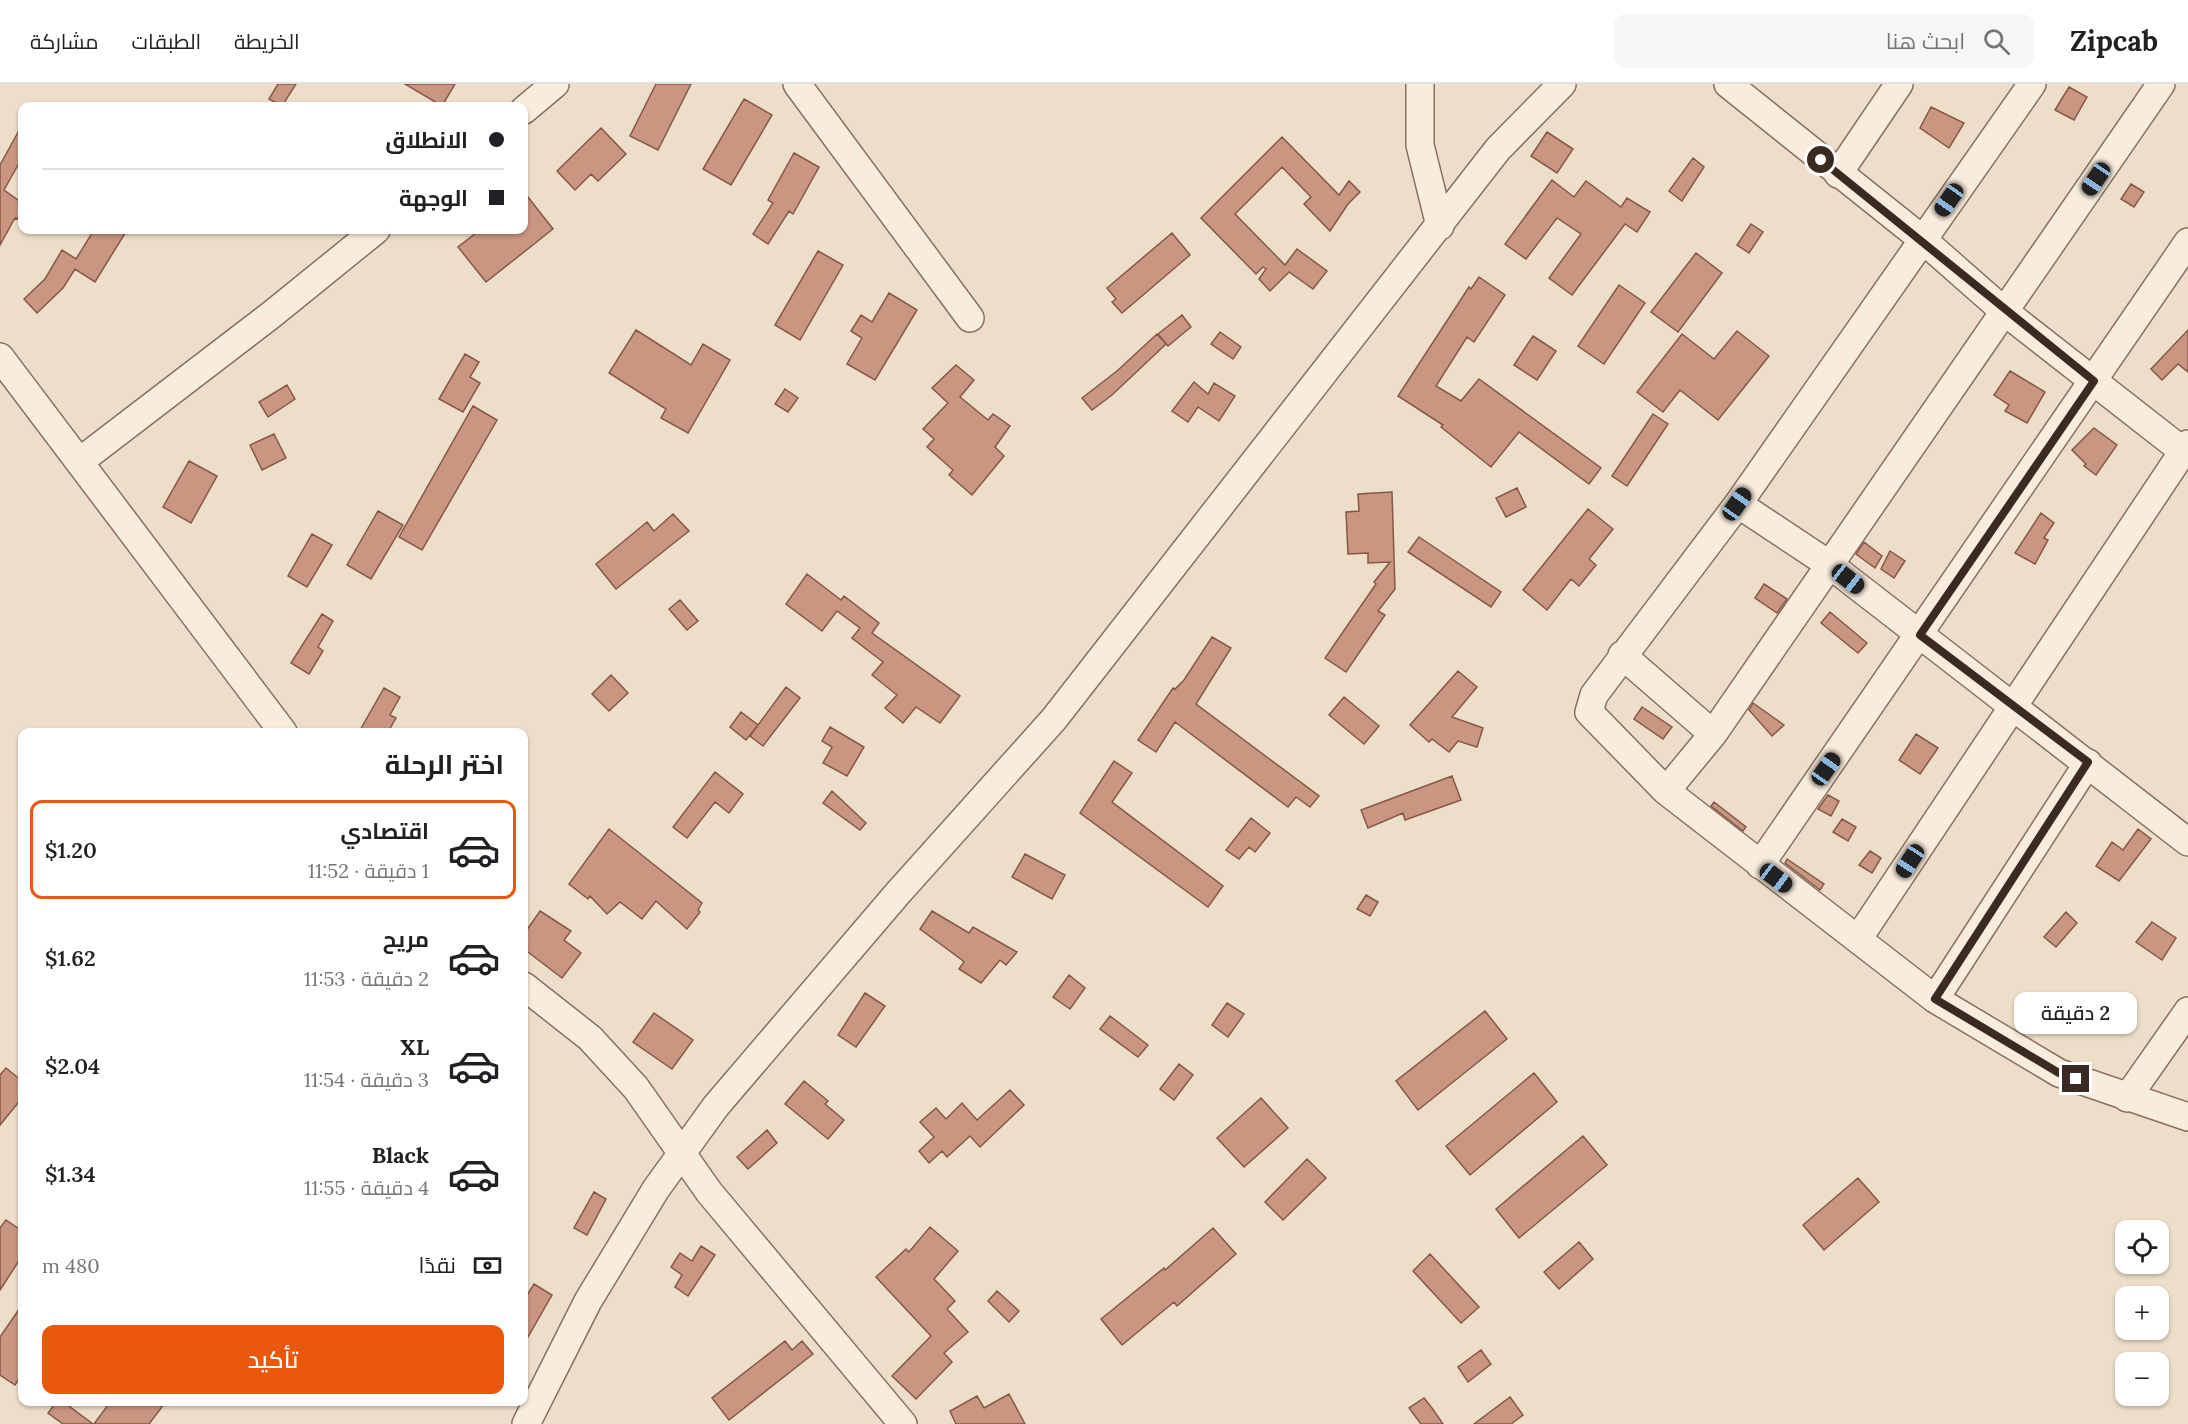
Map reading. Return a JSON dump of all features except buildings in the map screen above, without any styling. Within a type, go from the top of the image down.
[{"type":"street","points":[[528,107],[555,84]]},
{"type":"street","points":[[797,84],[970,318]]},
{"type":"street","points":[[1420,84],[1420,145],[1440,226]]},
{"type":"street","points":[[526,1424],[588,1301],[657,1189],[716,1106],[1054,718],[1498,149],[1562,84]]},
{"type":"street","points":[[1838,174],[1899,84]]},
{"type":"street","points":[[2032,84],[1737,504],[1593,695],[1589,712],[1666,791],[1935,999],[2059,1073],[2188,1117]]},
{"type":"street","points":[[1666,791],[1713,734],[2161,84]]},
{"type":"street","points":[[1737,86],[1838,174],[1922,239],[2005,312],[2186,450],[1858,939]]},
{"type":"street","points":[[79,462],[271,315],[371,234]]},
{"type":"street","points":[[1760,865],[2188,242]]},
{"type":"street","points":[[0,357],[280,728]]},
{"type":"street","points":[[1737,504],[1830,566],[2088,762],[2188,842]]},
{"type":"street","points":[[1622,655],[1713,734]]},
{"type":"street","points":[[1935,999],[2088,762]]},
{"type":"street","points":[[528,989],[591,1038],[636,1088],[724,1211],[903,1424]]},
{"type":"street","points":[[2127,1098],[2188,1011]]},
{"type":"route","points":[[1821,160],[1922,239],[2005,312],[2094,381],[1920,635],[2088,762],[1935,999],[2059,1073],[2076,1079]]}]
